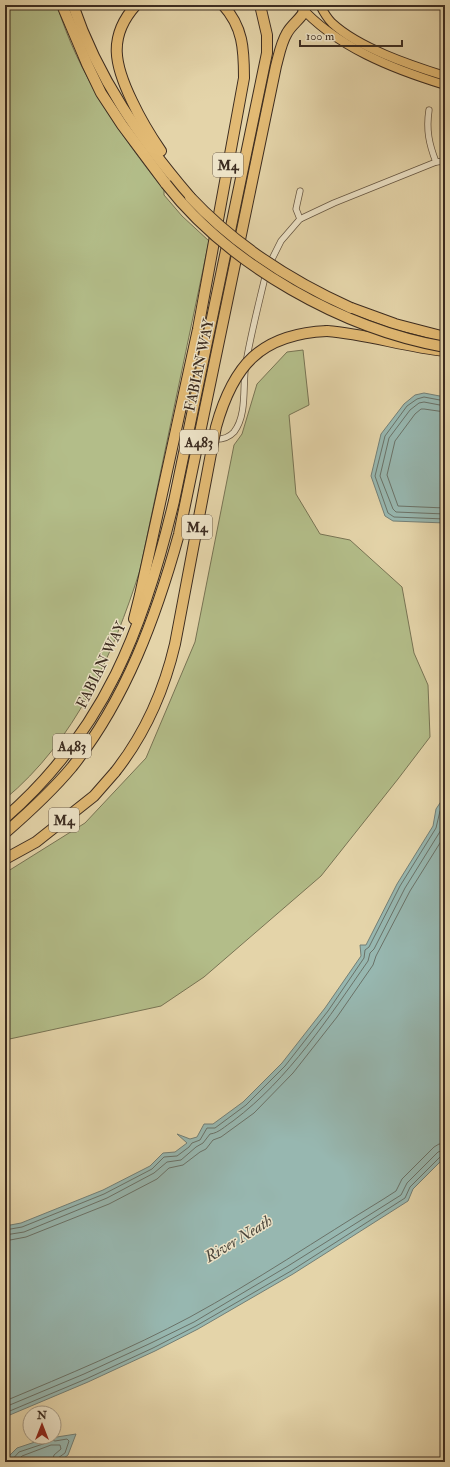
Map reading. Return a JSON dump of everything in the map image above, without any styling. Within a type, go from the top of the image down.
[{"type":"highway","points":[[62,5],[87,64],[101,92],[126,131],[187,210],[219,239],[255,266],[287,287],[322,306],[402,337],[445,347]]},
{"type":"highway","points":[[73,5],[84,33],[112,92],[129,119],[169,168],[190,197],[215,222],[270,265],[300,283],[334,300],[378,318],[412,329],[445,337]]},
{"type":"highway","points":[[136,5],[122,24],[117,44],[117,62],[121,76],[137,112],[169,168]]},
{"type":"highway","name":"M4","points":[[122,662],[140,595],[198,329],[244,78],[243,46],[239,30],[232,16],[223,5]]},
{"type":"highway","name":"FABIAN WAY","points":[[5,818],[55,768],[73,745],[107,692],[122,662],[145,606],[174,501],[267,53],[267,35],[260,5]]},
{"type":"highway","name":"FABIAN WAY","points":[[5,833],[44,797],[72,767],[91,740],[118,697],[135,663],[152,620],[169,571],[179,534],[276,66],[286,34],[303,7]]},
{"type":"highway","name":"M4","points":[[5,859],[36,842],[94,796],[115,772],[128,754],[142,732],[156,704],[168,673],[176,644],[216,427],[229,391],[243,366],[258,352],[278,341],[288,337],[312,332],[327,331],[354,334],[404,345],[445,351]]},
{"type":"main road","points":[[320,5],[332,22],[358,41],[426,70],[445,76]]},
{"type":"main road","points":[[303,7],[317,24],[344,42],[402,70],[445,85]]},
{"type":"street","points":[[429,110],[427,136],[436,162]]},
{"type":"street","points":[[200,437],[218,440],[226,438],[234,432],[239,420],[243,403],[245,365],[267,268],[282,242],[300,219],[334,203],[436,162],[445,161]]},
{"type":"street","points":[[300,191],[296,209],[300,219]]},
{"type":"green space","points":[[5,5],[57,5],[76,55],[88,79],[116,125],[164,190],[164,195],[182,216],[209,241],[140,570],[129,602],[104,665],[89,695],[52,751],[30,776],[5,799]]},
{"type":"green space","points":[[303,350],[309,405],[289,415],[296,494],[320,534],[350,540],[402,587],[414,653],[428,685],[430,737],[321,876],[204,977],[161,1006],[5,1040],[5,873],[85,823],[146,758],[195,642],[234,445],[242,434],[257,384],[287,352]]},
{"type":"water","points":[[424,393],[445,397],[445,523],[393,521],[385,516],[371,476],[381,434],[404,404],[415,395]]},
{"type":"water","name":"River Neath","points":[[445,783],[445,1157],[413,1189],[408,1201],[293,1274],[198,1329],[155,1351],[33,1405],[22,1405],[22,1410],[5,1417],[5,1226],[21,1223],[103,1190],[150,1166],[163,1153],[175,1152],[187,1143],[177,1134],[190,1139],[197,1137],[204,1124],[213,1124],[243,1102],[282,1063],[325,1008],[361,956],[360,945],[366,945],[397,884],[433,826],[436,809],[444,797]]},
{"type":"water","points":[[76,1434],[68,1455],[59,1462],[5,1462],[5,1460],[17,1448],[26,1445],[62,1445],[62,1436]]}]
